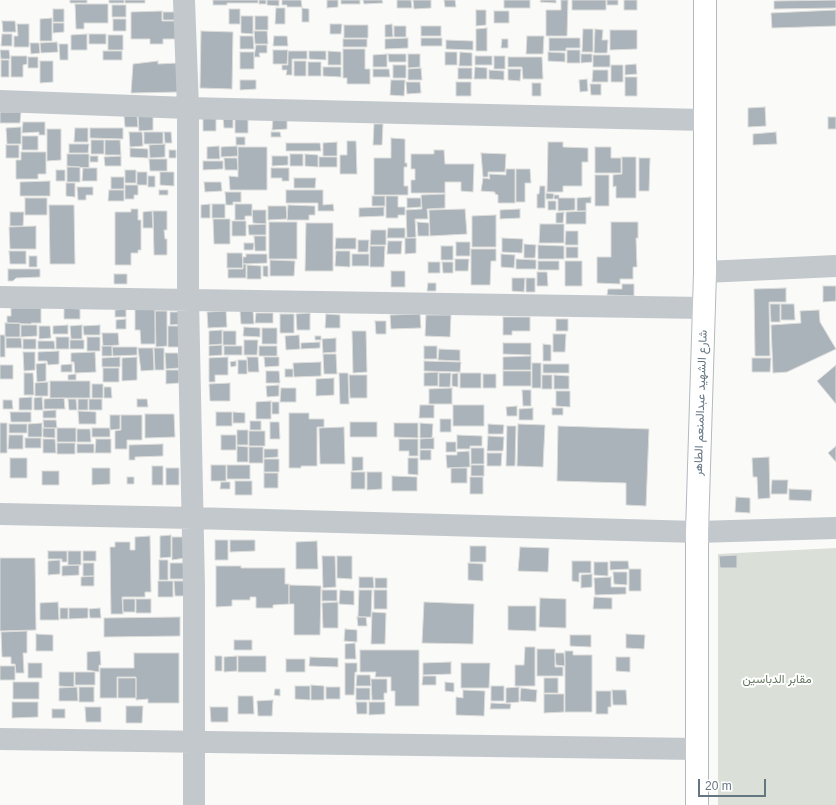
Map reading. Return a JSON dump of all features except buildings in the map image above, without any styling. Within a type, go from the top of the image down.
[{"type":"street","points":[[184,0],[188,108],[188,299],[193,518],[194,805]]},
{"type":"street","name":"شارع الشهيد عبدالمنعم الطاهر","points":[[697,805],[697,532],[705,272],[705,0]]},
{"type":"street","points":[[0,101],[188,108],[704,120]]},
{"type":"street","points":[[705,272],[836,266]]},
{"type":"street","points":[[0,297],[704,308]]},
{"type":"street","points":[[0,514],[697,532],[836,528]]},
{"type":"street","points":[[0,739],[194,743],[697,748]]},
{"type":"green space","name":"مقابر الدباسين","points":[[836,548],[836,805],[718,805],[718,554]]}]
